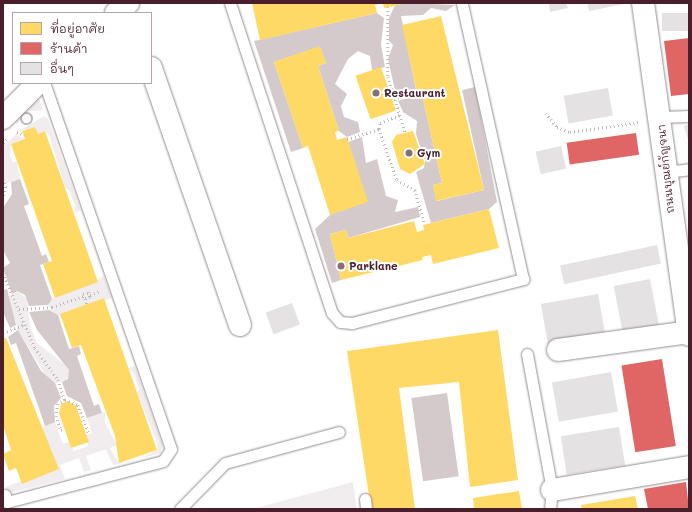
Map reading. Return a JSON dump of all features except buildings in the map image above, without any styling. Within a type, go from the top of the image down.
[{"type":"street","points":[[117,12],[128,3]]},
{"type":"street","name":"ถนนบุณย์กัญจนา","points":[[643,3],[689,333]]},
{"type":"street","points":[[152,71],[240,325]]},
{"type":"street","points":[[9,124],[37,84]]},
{"type":"street","points":[[558,350],[689,333]]},
{"type":"street","points":[[551,500],[689,467]]},
{"type":"lane","points":[[230,3],[332,313],[340,322],[352,323],[523,279],[462,3]]},
{"type":"lane","points":[[5,500],[163,461],[171,449],[44,84]]},
{"type":"lane","points":[[660,118],[689,116]]},
{"type":"lane","points":[[666,172],[689,169]]},
{"type":"lane","points":[[527,354],[551,500]]},
{"type":"lane","points":[[180,509],[226,463],[339,432]]},
{"type":"path","points":[[388,7],[386,18],[388,77],[396,98],[405,132]]},
{"type":"path","points":[[396,98],[412,93],[427,94]]},
{"type":"path","points":[[546,113],[557,127],[570,132],[660,118]]},
{"type":"path","points":[[400,115],[380,123],[379,129],[397,180],[415,190],[425,224]]},
{"type":"path","points":[[9,124],[20,136],[24,135]]},
{"type":"path","points":[[347,139],[379,129]]},
{"type":"path","points":[[3,179],[6,187],[3,199]]},
{"type":"path","points":[[3,273],[35,348],[58,380],[65,400],[78,405],[89,433]]},
{"type":"path","points":[[81,289],[87,305]]},
{"type":"path","points":[[18,309],[52,307],[84,296]]},
{"type":"path","points":[[3,333],[25,324]]},
{"type":"path","points":[[64,429],[61,430],[56,409],[65,400]]},
{"type":"shaded area","points":[[407,3],[455,5],[446,11],[431,8],[423,15],[401,16],[416,89],[396,95],[388,59],[393,45],[389,41],[389,18],[395,5]]},
{"type":"shaded area","points":[[377,13],[384,18],[381,45],[385,67],[372,70],[370,56],[358,51],[348,59],[335,84],[347,94],[341,106],[344,117],[358,122],[360,132],[347,137],[339,131],[318,66],[326,63],[320,47],[274,62],[303,148],[291,152],[254,41]]},
{"type":"shaded area","points":[[475,87],[497,202],[489,209],[431,223],[416,172],[424,168],[425,160],[416,134],[417,121],[403,112],[398,101],[416,95],[423,99],[442,183],[433,185],[437,201],[484,190],[462,90]]},
{"type":"shaded area","points":[[38,95],[43,110],[24,112],[18,124],[14,121],[3,133],[3,126]]},
{"type":"shaded area","points":[[44,116],[48,119],[81,211],[74,213],[75,205],[69,190],[65,188],[50,137],[45,131],[38,134],[35,127],[19,131]]},
{"type":"shaded area","points":[[16,134],[25,139],[11,144],[10,155],[13,162],[17,161],[20,179],[3,184],[3,147]]},
{"type":"shaded area","points":[[362,137],[366,163],[377,159],[386,196],[398,200],[395,212],[418,207],[420,217],[348,238],[346,230],[330,234],[341,280],[332,283],[315,229],[330,215],[348,142]]},
{"type":"shaded area","points":[[20,179],[29,204],[24,206],[42,256],[46,254],[49,262],[40,265],[52,299],[48,305],[29,306],[25,295],[17,291],[12,294],[3,268],[10,263],[3,250],[3,208],[12,194],[11,182]]},
{"type":"shaded area","points":[[104,277],[112,298],[58,315],[49,310],[52,310],[48,305],[52,299]]},
{"type":"shaded area","points":[[7,289],[16,325],[10,328],[3,312],[3,290]]},
{"type":"shaded area","points":[[17,291],[27,299],[30,326],[37,343],[68,367],[70,375],[65,381],[55,383],[47,378],[18,330],[9,303],[9,296]]},
{"type":"shaded area","points":[[49,310],[58,315],[69,349],[79,346],[81,354],[77,356],[94,406],[99,404],[102,413],[87,418],[81,403],[67,396],[62,382],[68,379],[69,370],[37,330],[29,312]]},
{"type":"shaded area","points":[[18,330],[41,371],[55,383],[61,398],[54,406],[55,422],[45,426],[16,343],[11,345],[8,337]]},
{"type":"shaded area","points":[[135,366],[163,446],[160,453],[142,458],[157,450],[157,442],[137,393],[139,389],[134,374],[128,368]]},
{"type":"shaded area","points":[[447,393],[459,476],[423,481],[411,398]]},
{"type":"shaded area","points":[[105,412],[105,423],[117,445],[110,448],[119,463],[139,459],[113,465],[106,449],[86,456],[91,470],[84,472],[79,458],[60,465],[65,479],[9,493],[6,487],[21,481],[44,426],[55,422],[63,444],[69,442],[74,451],[88,446],[87,435],[92,433],[87,418]]},
{"type":"shaded area","points":[[353,482],[357,509],[252,509]]},
{"type":"place","name":"Restaurant","points":[[376,93]]},
{"type":"place","name":"Gym","points":[[409,153]]},
{"type":"place","name":"Parklane","points":[[341,266]]}]
